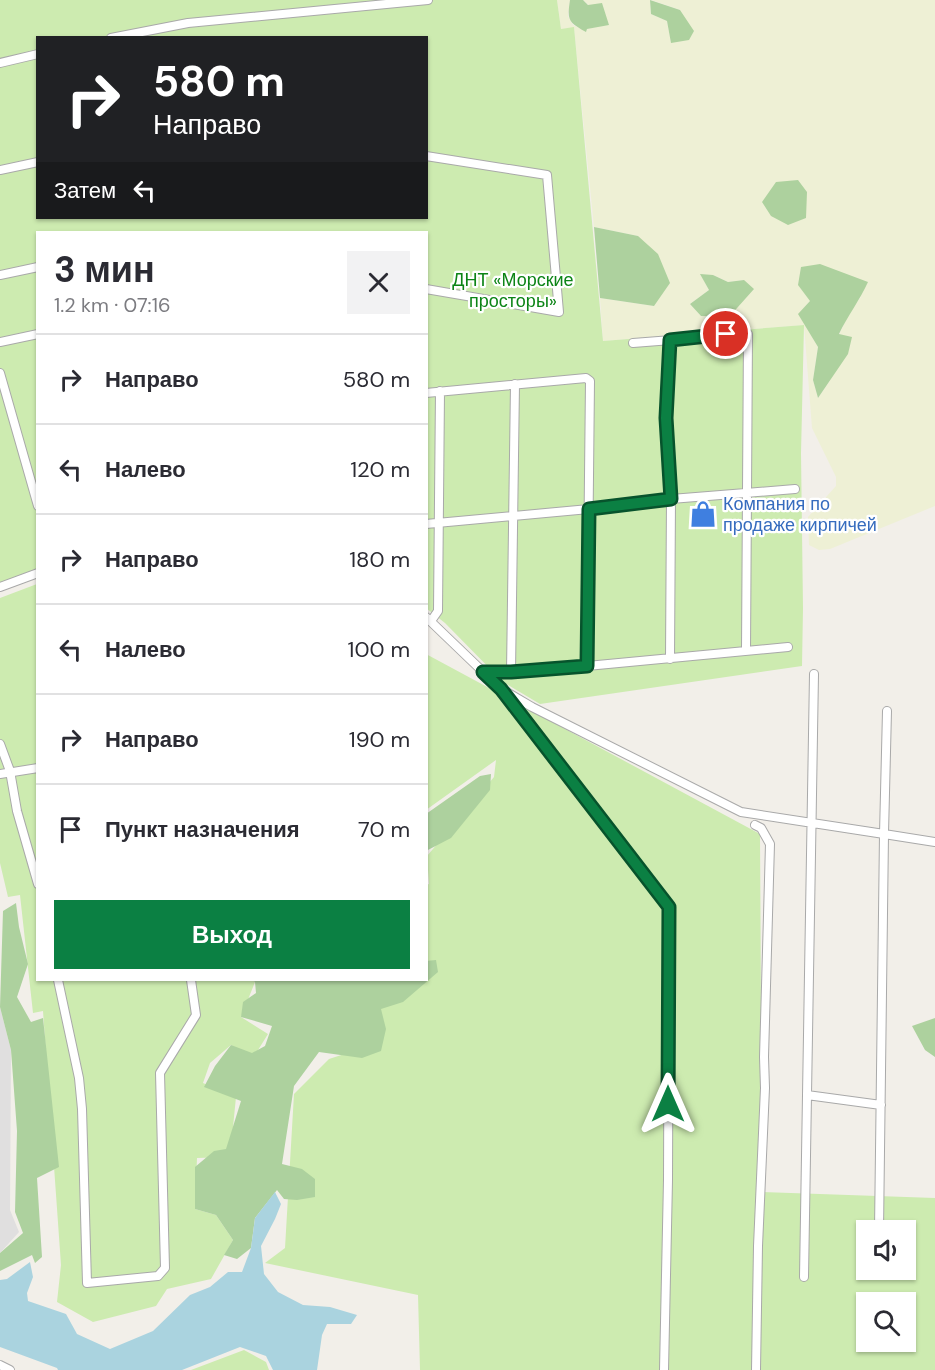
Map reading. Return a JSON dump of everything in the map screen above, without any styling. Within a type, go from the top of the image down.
[{"type":"street","points":[[121,36],[188,23],[428,0]]},
{"type":"street","points":[[0,63],[36,54]]},
{"type":"street","points":[[428,156],[547,175],[560,312],[428,289]]},
{"type":"street","points":[[0,170],[36,162]]},
{"type":"street","points":[[0,275],[36,267]]},
{"type":"street","points":[[0,342],[36,334]]},
{"type":"street","points":[[633,343],[748,334],[746,651]]},
{"type":"street","points":[[670,340],[666,418],[671,499],[670,659]]},
{"type":"street","points":[[0,373],[36,499]]},
{"type":"street","points":[[428,393],[586,378],[590,381],[587,666]]},
{"type":"street","points":[[511,672],[515,384]]},
{"type":"street","points":[[440,391],[438,611],[429,619],[501,689],[669,907],[668,1180],[664,1370]]},
{"type":"street","points":[[428,524],[795,489]]},
{"type":"street","points":[[0,587],[36,574]]},
{"type":"street","points":[[483,672],[587,666],[788,647]]},
{"type":"street","points":[[804,1277],[814,674]]},
{"type":"street","points":[[501,689],[532,707],[741,812],[935,842]]},
{"type":"street","points":[[879,1220],[887,711]]},
{"type":"street","points":[[0,744],[10,771],[17,811],[36,877]]},
{"type":"street","points":[[0,774],[36,768]]},
{"type":"street","points":[[755,825],[761,828],[770,844],[756,1370]]},
{"type":"street","points":[[58,981],[79,1078],[82,1108],[87,1283],[158,1276],[165,1268],[160,1073],[196,1015],[191,981]]},
{"type":"street","points":[[807,1095],[880,1106]]},
{"type":"street","points":[[0,1365],[10,1370]]},
{"type":"shaded area","points":[[0,1007],[11,1050],[10,1210],[19,1232],[0,1253]]},
{"type":"green space","name":"ДНТ «Морские просторы»","points":[[0,0],[557,0],[561,29],[574,27],[603,341],[804,325],[801,453],[802,666],[540,704],[503,682],[445,623],[428,610],[428,231],[36,231],[36,570],[0,585]]},
{"type":"green space","points":[[557,0],[570,0],[568,16],[573,25],[586,31],[609,24],[583,0],[650,0],[651,14],[667,21],[671,42],[680,10],[651,0],[935,0],[935,506],[830,549],[819,550],[809,545],[808,517],[836,486],[836,477],[812,428],[804,325],[603,341],[600,298],[654,306],[638,236],[594,227],[574,28],[561,29]],"holes":[[[701,275],[713,275],[728,282],[744,280],[729,317],[701,316],[690,304],[709,290]],[[861,297],[851,309],[839,335],[831,379],[818,398],[813,380],[818,347],[799,314],[810,301]]]},
{"type":"green space","points":[[570,0],[583,0],[588,5],[602,3],[609,25],[587,29],[586,32],[580,29],[570,20]]},
{"type":"green space","points":[[650,0],[680,10],[694,31],[689,40],[671,43],[667,21],[651,14]]},
{"type":"green space","points":[[798,180],[807,192],[806,218],[788,225],[771,216],[762,202],[776,182]]},
{"type":"green space","points":[[594,227],[638,236],[658,254],[670,283],[654,306],[600,298]]},
{"type":"green space","points":[[820,264],[868,282],[839,334],[852,337],[848,354],[818,398],[813,380],[818,347],[798,314],[810,301],[798,285],[801,267]]},
{"type":"green space","points":[[700,274],[713,275],[728,282],[744,280],[754,289],[729,317],[701,316],[690,304],[709,290]]},
{"type":"green space","points":[[36,584],[36,981],[254,981],[241,1017],[268,1034],[253,1058],[231,1045],[210,1063],[203,1083],[236,1097],[230,1157],[197,1158],[195,1209],[216,1215],[233,1240],[211,1279],[167,1289],[156,1306],[93,1322],[57,1302],[61,1265],[43,1011],[33,1013],[20,895],[8,897],[0,863],[0,598]]},
{"type":"green space","points":[[428,655],[760,834],[762,1192],[935,1198],[935,1370],[420,1370],[418,1295],[265,1263],[285,1248],[294,1094],[329,1059],[372,1045],[370,981],[428,981],[428,855],[494,777],[496,760],[428,809]]},
{"type":"green space","points":[[491,774],[490,790],[451,838],[428,850],[428,813],[480,776]]},
{"type":"green space","points":[[16,903],[28,964],[17,997],[31,1022],[43,1018],[59,1167],[37,1178],[42,1257],[35,1263],[32,1255],[0,1271],[0,1253],[23,1233],[15,1212],[17,1131],[11,1050],[0,1007],[3,911]]},
{"type":"green space","points":[[436,960],[438,972],[428,981],[428,961]]},
{"type":"green space","points":[[254,981],[428,981],[403,1002],[381,1009],[386,1029],[381,1051],[362,1058],[319,1052],[294,1086],[282,1164],[302,1169],[315,1179],[315,1197],[297,1200],[284,1199],[277,1190],[255,1218],[251,1248],[237,1259],[224,1255],[233,1240],[216,1215],[195,1209],[195,1167],[214,1151],[226,1149],[241,1101],[204,1087],[215,1066],[231,1045],[252,1053],[265,1046],[272,1026],[241,1017],[243,1002],[256,993]]},
{"type":"green space","points":[[935,1018],[935,1057],[925,1050],[912,1026]]},
{"type":"green space","points":[[244,1350],[266,1362],[269,1370],[191,1370]]},
{"type":"water","points":[[275,1192],[281,1204],[261,1246],[264,1274],[278,1292],[303,1305],[330,1307],[357,1315],[351,1324],[327,1324],[322,1335],[317,1370],[273,1370],[266,1356],[240,1347],[182,1370],[58,1370],[0,1347],[0,1280],[7,1279],[30,1262],[33,1277],[27,1293],[28,1301],[66,1314],[77,1334],[110,1349],[153,1331],[190,1295],[210,1287],[228,1272],[242,1272],[251,1248],[255,1218]]},
{"type":"place","name":"Компания по продаже кирпичей","points":[[703,514]]},
{"type":"route","points":[[668,1104],[669,907],[501,689],[483,672],[587,666],[589,509],[671,499],[666,418],[670,340],[726,334]]}]
